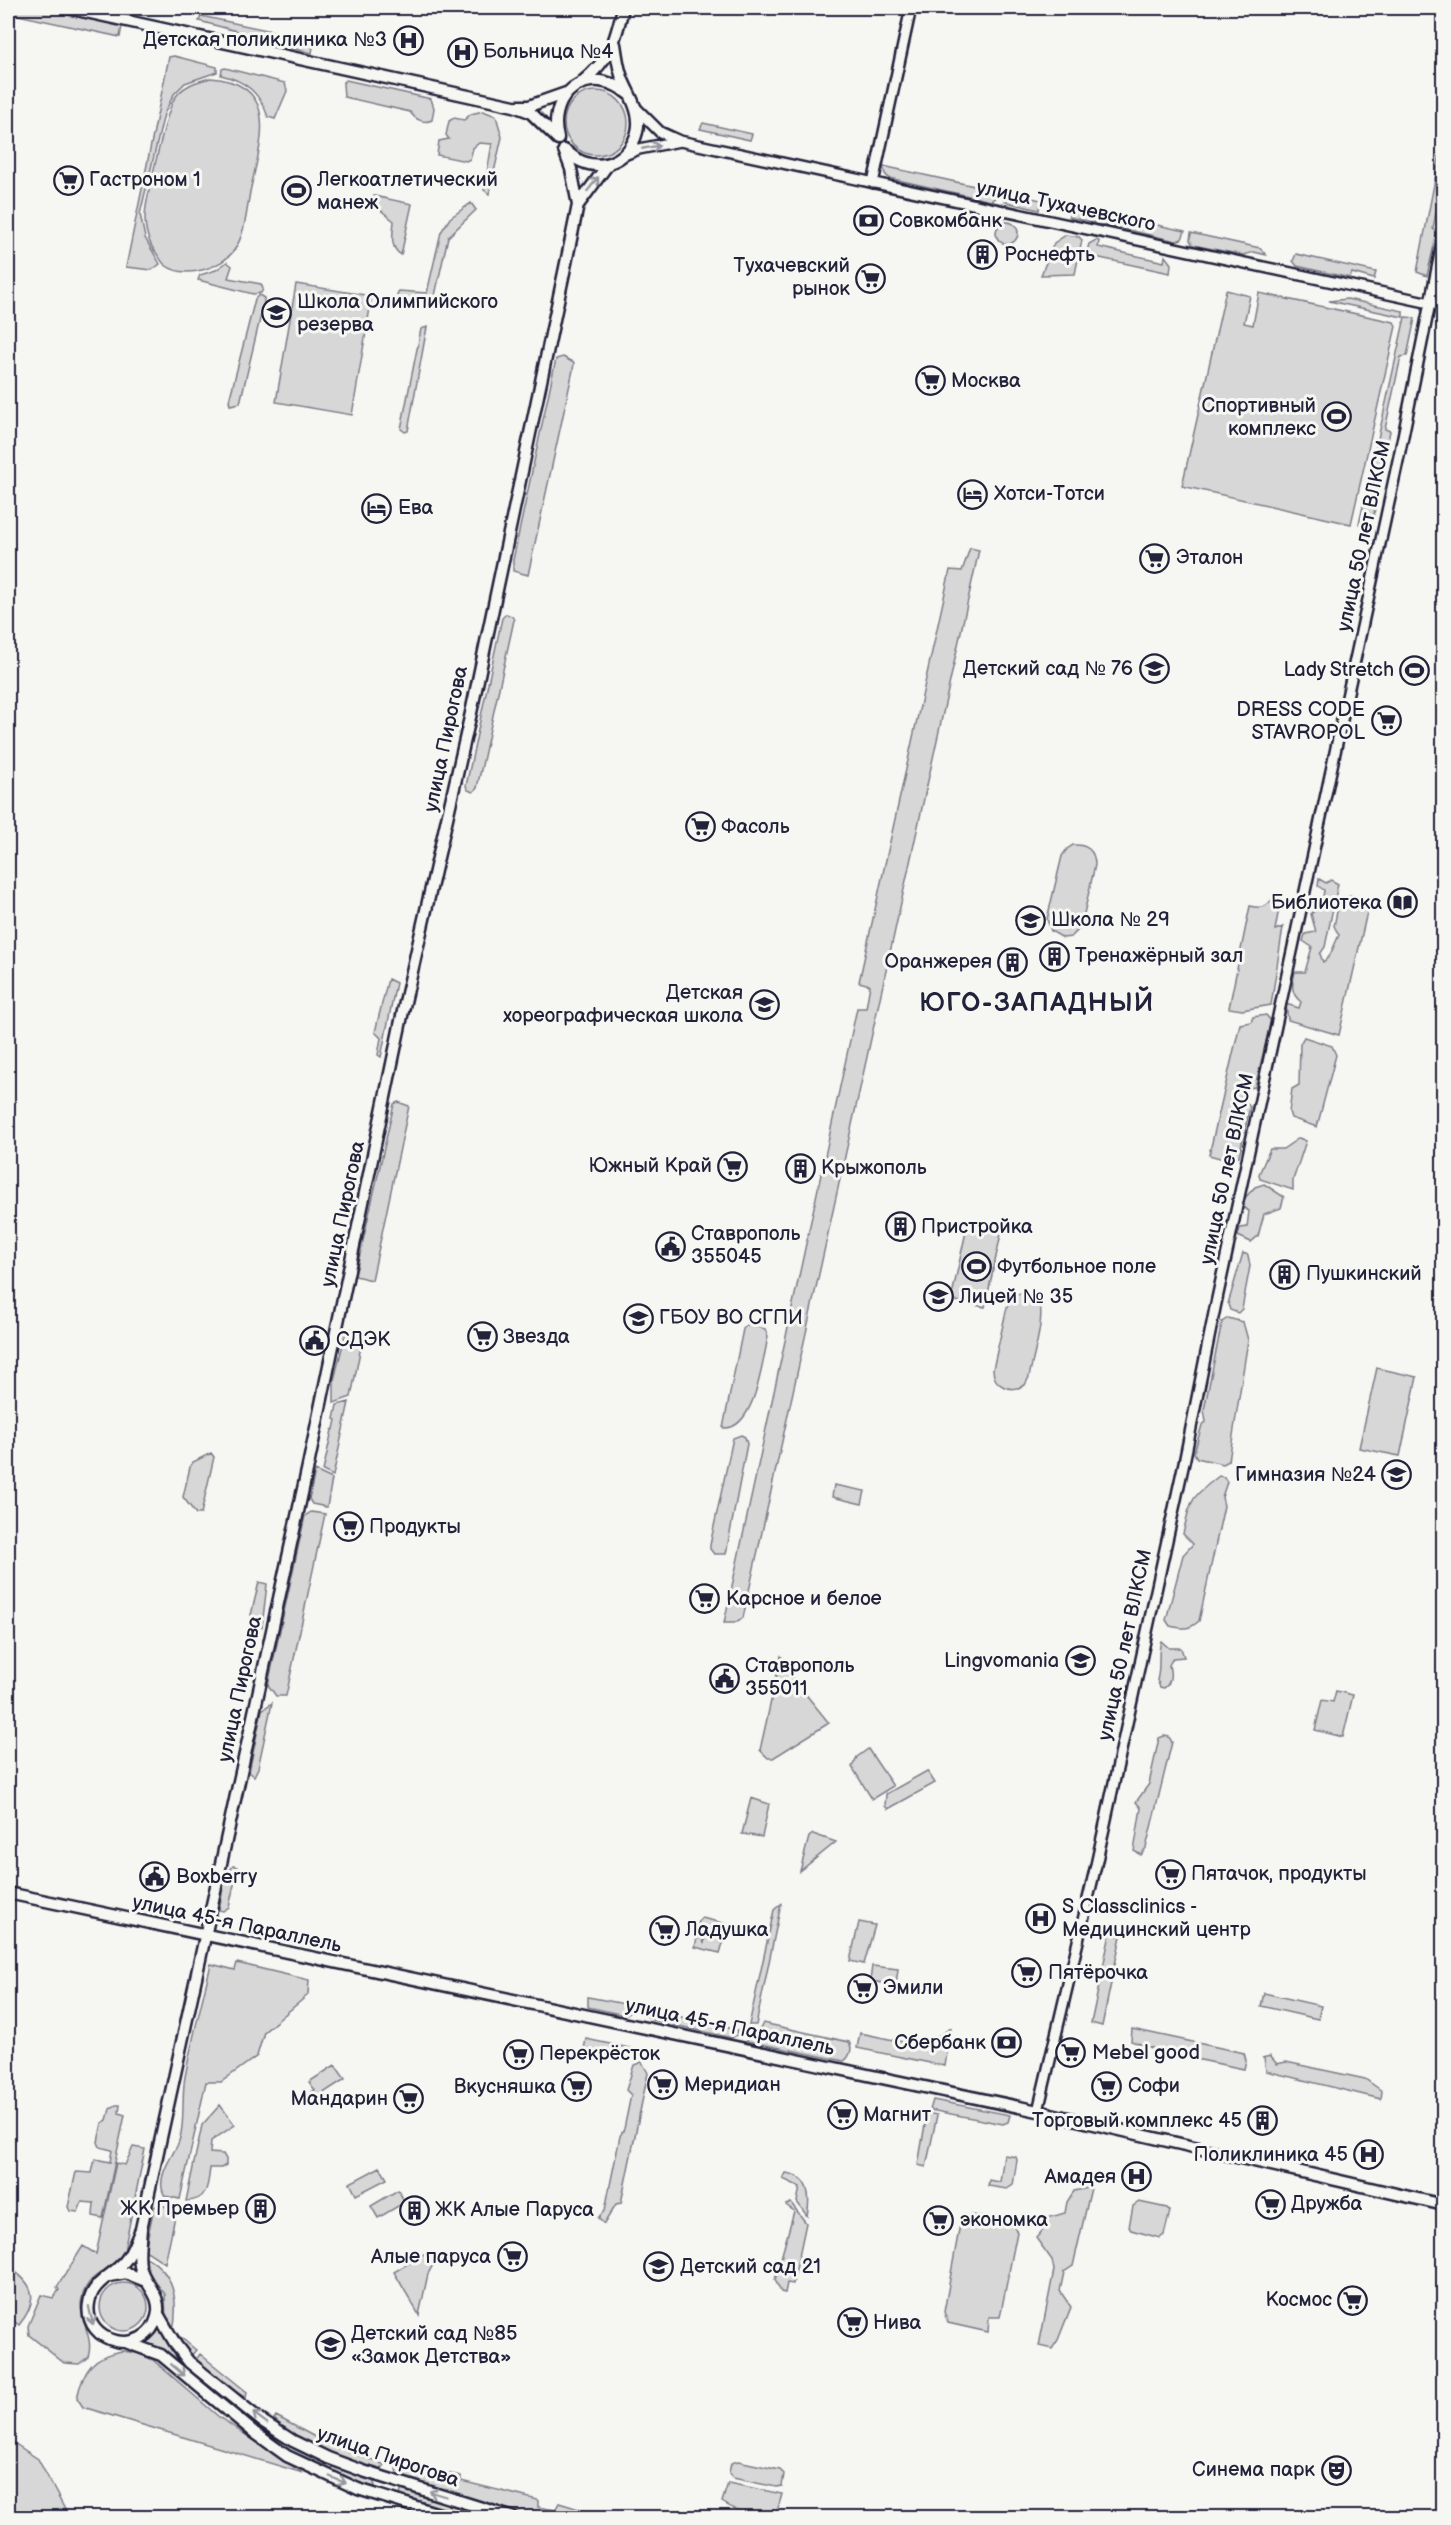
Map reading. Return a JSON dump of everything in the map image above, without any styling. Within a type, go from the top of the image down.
[{"type":"main road","points":[[68,8],[514,106],[530,112],[558,139],[564,150],[583,162],[609,163],[622,156],[631,147],[637,133],[636,108],[622,78],[615,44],[623,8]]},
{"type":"main road","points":[[514,106],[529,106],[567,93],[592,73],[615,44]]},
{"type":"main road","points":[[577,86],[594,81],[614,85],[630,95]]},
{"type":"main road","points":[[558,139],[555,114],[567,93]]},
{"type":"main road","name":"улица Пирогова","points":[[514,2517],[363,2471],[328,2458],[293,2441],[262,2421],[189,2362],[176,2345],[158,2313],[156,2296],[140,2265],[141,2229],[325,1384],[403,1011],[471,713],[578,205],[571,169],[564,150]]},
{"type":"main road","name":"улица Пирогова","points":[[578,205],[609,163]]},
{"type":"main road","name":"улица 45-я Параллель","points":[[8,1893],[1038,2111],[1443,2205]]},
{"type":"main road","name":"улица Пирогова","points":[[141,2229],[126,2261],[91,2293],[88,2313],[92,2323],[104,2337],[112,2341],[127,2342],[161,2355],[255,2433],[287,2456],[358,2489],[452,2517]]},
{"type":"main road","points":[[105,2278],[126,2273],[147,2281]]},
{"type":"main road","points":[[127,2342],[146,2335],[153,2326],[158,2313]]},
{"type":"street","points":[[873,183],[911,8]]},
{"type":"street","name":"улица Тухачевского","points":[[636,108],[660,132],[680,141],[1443,306]]},
{"type":"street","name":"улица Тухачевского","points":[[622,156],[639,149],[680,141]]},
{"type":"street","name":"улица 50 лет ВЛКСМ","points":[[1038,2111],[1148,1626],[1223,1268],[1363,629],[1443,234]]},
{"type":"shaded area","points":[[14,8],[35,8],[122,26],[120,37],[13,14]]},
{"type":"shaded area","points":[[201,16],[314,40],[312,53],[246,38],[240,32],[199,21]]},
{"type":"shaded area","points":[[174,56],[217,67],[217,72],[185,83],[174,94],[164,114],[140,214],[145,238],[160,264],[152,270],[126,267],[169,57]]},
{"type":"shaded area","points":[[222,69],[285,83],[287,91],[275,119],[268,117],[261,101],[251,89],[221,75]]},
{"type":"shaded area","points":[[211,78],[234,83],[249,92],[258,104],[261,137],[245,221],[235,249],[222,262],[213,266],[193,272],[183,272],[165,265],[151,245],[146,226],[146,207],[152,176],[173,101],[185,88]]},
{"type":"shaded area","points":[[346,80],[431,99],[434,108],[432,120],[422,121],[410,112],[344,97],[343,83]]},
{"type":"shaded area","points":[[596,91],[608,93],[619,100],[626,111],[628,123],[626,135],[619,146],[608,153],[596,155],[584,153],[573,146],[566,135],[564,123],[566,111],[573,100],[584,93]]},
{"type":"shaded area","points":[[483,111],[496,116],[502,137],[489,194],[484,190],[492,144],[479,143],[473,148],[470,159],[466,161],[437,155],[439,141],[449,139],[446,135],[449,121],[454,118],[464,120],[471,114]]},
{"type":"shaded area","points":[[703,123],[752,134],[750,140],[700,129]]},
{"type":"shaded area","points":[[1443,138],[1443,175],[1433,229],[1437,232],[1427,276],[1417,272]]},
{"type":"shaded area","points":[[883,166],[997,191],[998,195],[991,201],[889,178]]},
{"type":"shaded area","points":[[1005,192],[1041,200],[1039,210],[1006,202],[1003,199]]},
{"type":"shaded area","points":[[374,196],[412,204],[401,255],[393,244],[394,221],[373,204]]},
{"type":"shaded area","points":[[471,203],[476,210],[448,237],[434,300],[426,306],[399,303],[397,294],[399,291],[427,293],[441,232],[450,218]]},
{"type":"shaded area","points":[[1069,206],[1185,231],[1182,239],[1176,241],[1069,217]]},
{"type":"shaded area","points":[[1007,222],[1015,225],[1018,233],[1015,241],[1007,244],[999,241],[996,233],[999,225]]},
{"type":"shaded area","points":[[1191,233],[1260,248],[1266,255],[1254,252],[1243,255],[1193,245],[1190,240]]},
{"type":"shaded area","points":[[1066,235],[1079,237],[1082,240],[1075,274],[1041,275],[1054,243]]},
{"type":"shaded area","points":[[1096,240],[1099,241],[1098,247],[1164,262],[1165,256],[1171,264],[1170,273],[1086,255],[1089,244]]},
{"type":"shaded area","points":[[1296,254],[1376,272],[1374,279],[1352,273],[1350,278],[1297,266],[1293,261]]},
{"type":"shaded area","points":[[227,262],[232,266],[228,278],[261,284],[263,289],[261,293],[253,294],[198,280],[200,275],[216,270]]},
{"type":"shaded area","points":[[296,284],[372,296],[352,415],[276,402]]},
{"type":"shaded area","points":[[1226,290],[1250,296],[1244,323],[1253,325],[1259,293],[1394,322],[1396,326],[1351,524],[1182,486]]},
{"type":"shaded area","points":[[259,295],[264,298],[264,302],[240,403],[230,405],[229,401],[255,299]]},
{"type":"shaded area","points":[[1347,299],[1403,311],[1403,317],[1329,301]]},
{"type":"shaded area","points":[[1405,317],[1415,318],[1407,356],[1401,357],[1385,429],[1390,431],[1373,519],[1369,523],[1359,524]]},
{"type":"shaded area","points":[[427,327],[408,431],[405,432],[401,429],[421,329]]},
{"type":"shaded area","points":[[563,357],[574,363],[573,370],[528,575],[513,571],[513,560],[556,359]]},
{"type":"shaded area","points":[[970,548],[979,550],[743,1618],[734,1623],[724,1623],[857,1008],[866,1008],[870,985],[859,982],[950,570],[962,571]]},
{"type":"shaded area","points":[[506,614],[512,616],[514,620],[477,788],[473,792],[466,786],[502,618]]},
{"type":"shaded area","points":[[1073,845],[1089,849],[1095,865],[1081,927],[1071,937],[1063,938],[1051,931],[1047,919],[1062,856]]},
{"type":"shaded area","points":[[1319,879],[1326,883],[1331,880],[1338,884],[1325,947],[1320,954],[1323,962],[1329,957],[1339,935],[1334,926],[1338,907],[1348,904],[1346,898],[1350,895],[1370,899],[1339,1035],[1288,1020],[1286,1004],[1299,1008],[1301,1002],[1293,992],[1293,981],[1295,972],[1305,972],[1312,947],[1303,941],[1305,934],[1316,932],[1311,914],[1322,904],[1324,890],[1318,886]]},
{"type":"shaded area","points":[[1274,896],[1281,898],[1275,930],[1283,927],[1271,1005],[1242,1010],[1229,1008],[1250,906],[1264,906]]},
{"type":"shaded area","points":[[388,979],[396,983],[381,1057],[378,1055],[381,1038],[375,1032]]},
{"type":"shaded area","points":[[1266,1015],[1271,1021],[1255,1087],[1243,1089],[1242,1098],[1250,1107],[1239,1156],[1227,1160],[1209,1155],[1240,1024],[1251,1022],[1253,1017]]},
{"type":"shaded area","points":[[1304,1037],[1332,1046],[1336,1055],[1317,1127],[1291,1118],[1289,1112],[1292,1089],[1299,1085],[1300,1044]]},
{"type":"shaded area","points":[[398,1102],[409,1106],[372,1280],[355,1276],[394,1104]]},
{"type":"shaded area","points":[[1299,1138],[1306,1141],[1293,1180],[1293,1190],[1260,1179],[1259,1174],[1270,1149],[1283,1149]]},
{"type":"shaded area","points":[[1264,1184],[1284,1197],[1281,1208],[1264,1214],[1258,1236],[1251,1242],[1238,1236],[1240,1228],[1247,1227],[1249,1211],[1241,1206],[1241,1202],[1255,1187]]},
{"type":"shaded area","name":"Футбольное поле","points":[[967,1227],[1001,1234],[985,1307],[951,1300]]},
{"type":"shaded area","points":[[1243,1253],[1248,1255],[1250,1266],[1242,1309],[1238,1313],[1230,1310],[1228,1304]]},
{"type":"shaded area","points":[[1028,1294],[1038,1301],[1040,1326],[1029,1377],[1025,1385],[1009,1388],[999,1384],[993,1369],[1007,1307],[1014,1295]]},
{"type":"shaded area","points":[[1228,1318],[1243,1322],[1248,1340],[1229,1461],[1223,1464],[1197,1458],[1194,1453],[1202,1425],[1206,1422],[1204,1410],[1222,1322]]},
{"type":"shaded area","points":[[747,1325],[765,1329],[768,1337],[760,1376],[756,1392],[743,1418],[734,1426],[723,1428],[743,1329]]},
{"type":"shaded area","points":[[351,1329],[364,1331],[351,1397],[334,1403],[334,1380],[346,1332]]},
{"type":"shaded area","points":[[1377,1368],[1417,1377],[1400,1456],[1359,1448]]},
{"type":"shaded area","points":[[349,1402],[333,1476],[323,1471],[336,1420],[334,1419],[337,1405]]},
{"type":"shaded area","points":[[741,1435],[745,1437],[747,1444],[726,1554],[714,1554],[710,1545],[733,1438]]},
{"type":"shaded area","points":[[211,1453],[214,1457],[201,1514],[196,1514],[183,1497],[190,1467],[193,1462]]},
{"type":"shaded area","points":[[315,1471],[332,1479],[327,1507],[312,1504],[309,1499]]},
{"type":"shaded area","points":[[1219,1476],[1224,1477],[1227,1482],[1222,1497],[1224,1506],[1199,1621],[1186,1628],[1170,1626],[1166,1620],[1183,1555],[1193,1544],[1183,1534],[1190,1506],[1202,1489]]},
{"type":"shaded area","points":[[834,1485],[865,1491],[862,1504],[832,1497]]},
{"type":"shaded area","points":[[311,1512],[325,1514],[286,1696],[276,1696],[268,1685],[305,1516]]},
{"type":"shaded area","points":[[259,1582],[267,1584],[262,1627],[254,1627],[251,1615]]},
{"type":"shaded area","points":[[1161,1641],[1169,1648],[1181,1648],[1184,1657],[1173,1658],[1169,1665],[1170,1681],[1164,1688],[1160,1687],[1157,1680]]},
{"type":"shaded area","points":[[781,1656],[795,1681],[829,1723],[773,1758],[768,1758],[760,1750]]},
{"type":"shaded area","points":[[1336,1691],[1353,1695],[1343,1737],[1315,1730],[1322,1700],[1333,1702]]},
{"type":"shaded area","points":[[272,1703],[258,1768],[254,1776],[249,1772],[262,1710]]},
{"type":"shaded area","points":[[1169,1737],[1172,1742],[1146,1848],[1141,1855],[1134,1851],[1141,1808],[1136,1802],[1149,1784],[1159,1738]]},
{"type":"shaded area","points":[[868,1749],[893,1786],[872,1799],[852,1767],[857,1757]]},
{"type":"shaded area","points":[[927,1771],[935,1783],[888,1809],[885,1806],[886,1794]]},
{"type":"shaded area","points":[[751,1798],[769,1804],[762,1837],[742,1834]]},
{"type":"shaded area","points":[[813,1834],[836,1842],[800,1871],[809,1837]]},
{"type":"shaded area","points":[[233,1866],[238,1867],[229,1907],[223,1911],[219,1910],[225,1877]]},
{"type":"shaded area","points":[[781,1904],[756,2025],[749,2025],[774,1910]]},
{"type":"shaded area","points":[[702,1918],[727,1924],[723,1940],[719,1939],[719,1942],[723,1943],[720,1953],[695,1947],[697,1938],[703,1939],[704,1944],[705,1937],[697,1935],[699,1921]]},
{"type":"shaded area","points":[[859,1922],[875,1925],[864,1964],[850,1961]]},
{"type":"shaded area","points":[[1110,1934],[1121,1936],[1102,2026],[1091,2023]]},
{"type":"shaded area","points":[[237,1963],[309,1980],[308,1995],[264,2032],[257,2056],[221,2082],[206,2082],[180,2199],[165,2196],[162,2190],[163,2177],[167,2163],[180,2139],[185,2077],[211,1964],[235,1970]]},
{"type":"shaded area","points":[[872,1966],[898,1969],[896,1985],[870,1981]]},
{"type":"shaded area","points":[[1264,1993],[1321,2006],[1318,2019],[1261,2006]]},
{"type":"shaded area","points":[[588,1997],[636,2006],[636,2009],[624,2015],[588,2007]]},
{"type":"shaded area","points":[[643,2008],[737,2030],[738,2034],[732,2038],[652,2020],[645,2015]]},
{"type":"shaded area","points":[[763,2023],[849,2042],[850,2052],[844,2061],[747,2041],[748,2031],[760,2029]]},
{"type":"shaded area","points":[[951,2028],[945,2066],[857,2048],[860,2033],[922,2046]]},
{"type":"shaded area","points":[[1132,2029],[1244,2053],[1246,2060],[1244,2069],[1167,2053],[1131,2041]]},
{"type":"shaded area","points":[[586,2039],[634,2049],[631,2059],[584,2049]]},
{"type":"shaded area","points":[[1270,2056],[1277,2064],[1286,2062],[1365,2079],[1382,2091],[1381,2099],[1266,2071],[1264,2058],[1262,2058]]},
{"type":"shaded area","points":[[642,2062],[648,2073],[621,2203],[616,2204],[604,2224],[598,2218],[605,2210],[620,2136],[624,2129],[631,2095],[626,2090],[634,2065]]},
{"type":"shaded area","points":[[335,2065],[345,2079],[308,2103],[304,2097],[315,2090],[309,2082]]},
{"type":"shaded area","points":[[933,2100],[1010,2115],[1008,2122],[1003,2124],[930,2110]]},
{"type":"shaded area","points":[[120,2105],[119,2113],[125,2115],[103,2218],[93,2216],[94,2203],[82,2202],[78,2212],[70,2211],[68,2207],[76,2172],[92,2173],[95,2159],[110,2162],[112,2150],[100,2147],[98,2142],[102,2123],[107,2120],[110,2109]]},
{"type":"shaded area","points":[[220,2105],[235,2125],[211,2141],[210,2153],[223,2154],[226,2165],[221,2168],[210,2168],[205,2192],[198,2199],[186,2201],[202,2125]]},
{"type":"shaded area","points":[[927,2113],[937,2115],[926,2167],[918,2165]]},
{"type":"shaded area","points":[[133,2147],[145,2149],[124,2251],[114,2264],[95,2277],[85,2289],[81,2306],[90,2349],[88,2357],[79,2364],[64,2363],[29,2335],[28,2326],[41,2295],[53,2298],[59,2290],[57,2287],[83,2246],[96,2254],[116,2163],[125,2165]]},
{"type":"shaded area","points":[[1004,2155],[1016,2157],[1017,2160],[1013,2185],[1007,2189],[988,2186],[989,2180],[1000,2182]]},
{"type":"shaded area","points":[[380,2167],[387,2179],[356,2195],[350,2183]]},
{"type":"shaded area","points":[[786,2173],[800,2178],[807,2188],[809,2201],[807,2216],[797,2202],[800,2187],[783,2179]]},
{"type":"shaded area","points":[[1091,2188],[1073,2266],[1064,2272],[1060,2291],[1071,2307],[1052,2349],[1039,2346],[1054,2270],[1052,2260],[1036,2238],[1043,2230],[1044,2219],[1065,2213],[1067,2202],[1074,2191]]},
{"type":"shaded area","points":[[398,2190],[405,2202],[378,2218],[371,2206]]},
{"type":"shaded area","points":[[1139,2202],[1167,2208],[1170,2211],[1164,2235],[1160,2238],[1131,2230],[1129,2227],[1133,2206]]},
{"type":"shaded area","points":[[791,2203],[806,2223],[793,2284],[787,2283],[785,2293],[781,2292],[775,2280],[794,2211],[786,2205]]},
{"type":"shaded area","points":[[158,2205],[174,2208],[176,2212],[165,2263],[145,2250],[154,2207]]},
{"type":"shaded area","points":[[970,2215],[1003,2220],[1014,2227],[1017,2232],[1000,2317],[989,2317],[988,2332],[948,2323],[944,2312],[960,2224]]},
{"type":"shaded area","points":[[424,2254],[435,2261],[428,2274],[419,2315],[394,2272]]},
{"type":"shaded area","points":[[144,2256],[154,2262],[168,2278],[175,2308],[173,2331],[196,2350],[190,2357],[166,2322],[165,2294],[145,2269]]},
{"type":"shaded area","points":[[8,2267],[24,2279],[31,2292],[30,2307],[19,2325],[8,2317]]},
{"type":"shaded area","points":[[119,2283],[129,2283],[141,2290],[148,2302],[148,2312],[141,2324],[129,2331],[119,2331],[104,2320],[100,2312],[100,2302],[111,2287]]},
{"type":"shaded area","points":[[160,2329],[170,2347],[183,2363],[252,2420],[308,2454],[373,2480],[375,2486],[370,2489],[311,2465],[264,2436],[158,2349],[146,2343]]},
{"type":"shaded area","points":[[122,2351],[138,2353],[153,2360],[219,2417],[303,2473],[83,2407],[77,2398],[86,2372],[104,2356]]},
{"type":"shaded area","points":[[200,2354],[247,2392],[246,2398],[224,2385],[195,2361]]},
{"type":"shaded area","points":[[276,2416],[326,2443],[385,2465],[375,2470],[322,2450],[297,2437],[274,2419]]},
{"type":"shaded area","points":[[8,2439],[38,2459],[69,2517],[8,2517]]},
{"type":"shaded area","points":[[738,2461],[780,2470],[784,2474],[782,2486],[776,2487],[733,2478],[729,2473],[731,2463]]},
{"type":"shaded area","points":[[400,2463],[461,2476],[461,2481],[538,2500],[538,2507],[555,2510],[559,2503],[579,2509],[578,2517],[524,2517],[401,2479],[397,2476],[396,2467]]},
{"type":"shaded area","points":[[728,2483],[782,2494],[776,2516],[748,2513],[722,2502]]},
{"type":"shaded area","points":[[402,2488],[497,2517],[462,2517],[399,2499]]},
{"type":"place","name":"Детская поликлиника №3","points":[[408,40]]},
{"type":"place","name":"Больница №4","points":[[462,52]]},
{"type":"place","name":"Гастроном 1","points":[[68,180]]},
{"type":"place","name":"Легкоатлетический манеж","points":[[296,191]]},
{"type":"place","name":"Совкомбанк","points":[[868,221]]},
{"type":"place","name":"Роснефть","points":[[983,255]]},
{"type":"place","name":"Тухачевский рынок","points":[[871,278]]},
{"type":"place","name":"Школа Олимпийского резерва","points":[[276,313]]},
{"type":"place","name":"Москва","points":[[930,381]]},
{"type":"place","name":"Спортивный комплекс","points":[[1337,417]]},
{"type":"place","name":"Хотси-Тотси","points":[[973,494]]},
{"type":"place","name":"Ева","points":[[377,508]]},
{"type":"place","name":"Эталон","points":[[1155,558]]},
{"type":"place","name":"Детский сад № 76","points":[[1154,669]]},
{"type":"place","name":"Lady Stretch","points":[[1415,670]]},
{"type":"place","name":"DRESS CODE STAVROPOL","points":[[1386,721]]},
{"type":"place","name":"Фасоль","points":[[700,827]]},
{"type":"place","name":"Библиотека","points":[[1403,903]]},
{"type":"place","name":"Школа № 29","points":[[1030,920]]},
{"type":"place","name":"Тренажёрный зал","points":[[1054,956]]},
{"type":"place","name":"Оранжерея","points":[[1013,962]]},
{"type":"place","name":"Детская хореографическая школа","points":[[764,1004]]},
{"type":"place","name":"Южный Край","points":[[733,1166]]},
{"type":"place","name":"Крыжополь","points":[[800,1168]]},
{"type":"place","name":"Пристройка","points":[[900,1227]]},
{"type":"place","name":"Ставрополь 355045","points":[[670,1246]]},
{"type":"place","name":"Футбольное поле","points":[[976,1267]]},
{"type":"place","name":"Пушкинский","points":[[1285,1274]]},
{"type":"place","name":"Лицей № 35","points":[[938,1297]]},
{"type":"place","name":"ГБОУ ВО СГПИ","points":[[638,1318]]},
{"type":"place","name":"Звезда","points":[[482,1337]]},
{"type":"place","name":"СДЭК","points":[[315,1340]]},
{"type":"place","name":"Гимназия №24","points":[[1397,1475]]},
{"type":"place","name":"Продукты","points":[[348,1527]]},
{"type":"place","name":"Карсное и белое","points":[[705,1599]]},
{"type":"place","name":"Lingvomania","points":[[1080,1661]]},
{"type":"place","name":"Ставрополь 355011","points":[[724,1678]]},
{"type":"place","name":"Пятачок, продукты","points":[[1170,1874]]},
{"type":"place","name":"Boxberry","points":[[155,1877]]},
{"type":"place","name":"S Classclinics - Медицинский центр","points":[[1041,1919]]},
{"type":"place","name":"Ладушка","points":[[664,1930]]},
{"type":"place","name":"Пятёрочка","points":[[1027,1973]]},
{"type":"place","name":"Эмили","points":[[862,1988]]},
{"type":"place","name":"Сбербанк","points":[[1007,2043]]},
{"type":"place","name":"Mebel good","points":[[1071,2053]]},
{"type":"place","name":"Перекрёсток","points":[[518,2054]]},
{"type":"place","name":"Меридиан","points":[[663,2085]]},
{"type":"place","name":"Софи","points":[[1107,2086]]},
{"type":"place","name":"Вкусняшка","points":[[577,2087]]},
{"type":"place","name":"Мандарин","points":[[409,2099]]},
{"type":"place","name":"Магнит","points":[[842,2115]]},
{"type":"place","name":"Торговый комплекс 45","points":[[1263,2121]]},
{"type":"place","name":"Поликлиника 45","points":[[1369,2155]]},
{"type":"place","name":"Амадея","points":[[1137,2177]]},
{"type":"place","name":"Дружба","points":[[1270,2204]]},
{"type":"place","name":"ЖК Премьер","points":[[260,2209]]},
{"type":"place","name":"ЖК Алые Паруса","points":[[414,2210]]},
{"type":"place","name":"экономка","points":[[939,2220]]},
{"type":"place","name":"Алые паруса","points":[[512,2257]]},
{"type":"place","name":"Детский сад 21","points":[[659,2267]]},
{"type":"place","name":"Космос","points":[[1353,2300]]},
{"type":"place","name":"Нива","points":[[852,2323]]},
{"type":"place","name":"Детский сад №85 «Замок Детства»","points":[[330,2345]]},
{"type":"place","name":"Синема парк","points":[[1336,2470]]},
{"type":"district","name":"ЮГО-ЗАПАДНЫЙ","points":[[1037,1003]]}]
